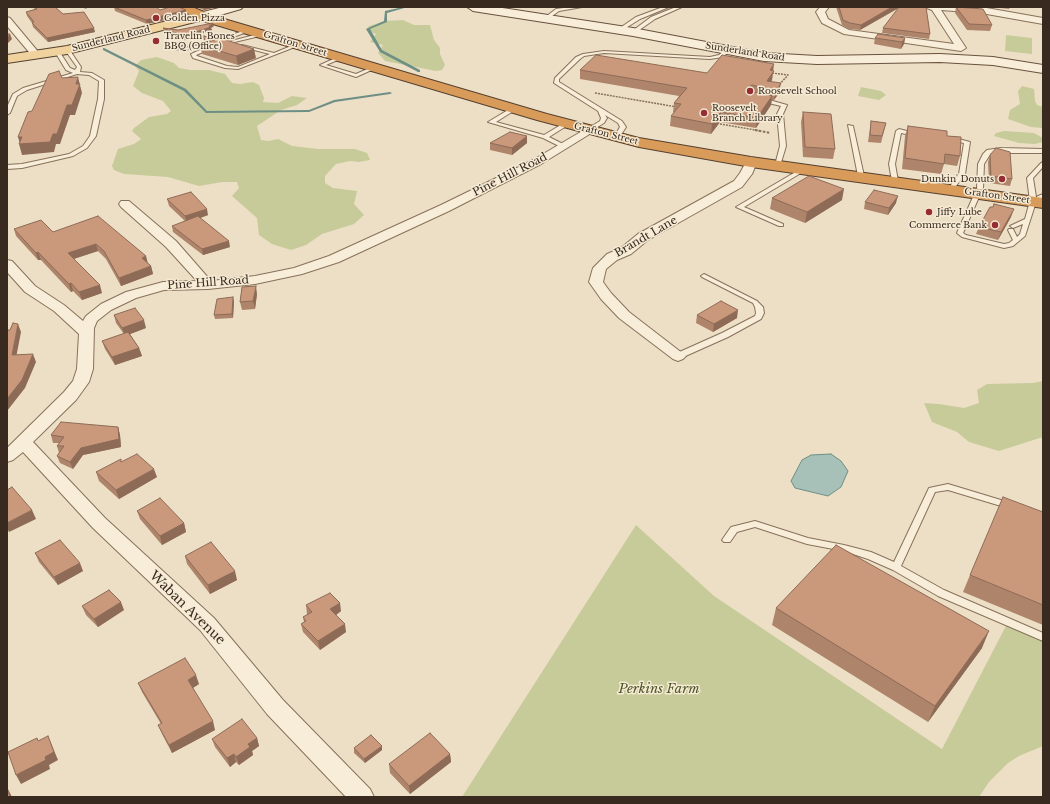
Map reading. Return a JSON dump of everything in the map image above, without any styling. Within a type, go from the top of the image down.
[{"type":"highway","name":"Grafton Street","points":[[182,7],[205,21],[221,22],[513,109],[617,137],[694,153],[751,162],[1040,200]]},
{"type":"main road","name":"Sunderland Road","points":[[7,59],[37,56],[205,21]]},
{"type":"street","name":"Sunderland Road","points":[[205,21],[237,7]]},
{"type":"street","name":"Sunderland Road","points":[[473,7],[633,32],[764,56],[805,60],[967,59],[993,61],[1043,70]]},
{"type":"street","points":[[825,7],[820,12],[825,21],[847,32],[960,48]]},
{"type":"street","points":[[928,7],[998,12],[1043,21]]},
{"type":"street","points":[[935,7],[967,59]]},
{"type":"street","points":[[7,20],[37,56]]},
{"type":"street","points":[[7,33],[17,33]]},
{"type":"street","name":"Pine Hill Road","points":[[7,456],[24,442],[70,396],[81,382],[85,370],[87,328],[91,319],[97,313],[131,295],[163,286],[208,285],[277,276],[334,259],[445,208],[537,162],[589,130]]},
{"type":"street","name":"Brandt Lane","points":[[678,356],[624,315],[606,296],[596,282],[600,268],[612,257],[626,251],[643,237],[738,184],[746,174],[751,162]]},
{"type":"street","points":[[125,204],[171,244],[208,285]]},
{"type":"street","points":[[7,264],[30,289],[59,308],[87,333]]},
{"type":"street","name":"Waban Avenue","points":[[24,442],[99,523],[207,624],[275,707],[362,797]]},
{"type":"lane","points":[[546,18],[558,10],[580,7]]},
{"type":"lane","points":[[619,30],[638,18],[661,8],[669,9],[680,7]]},
{"type":"lane","points":[[633,32],[669,9]]},
{"type":"lane","points":[[182,43],[176,46],[176,48],[185,49],[256,32]]},
{"type":"lane","points":[[256,32],[193,54],[195,57],[201,59],[227,67],[238,68],[298,45]]},
{"type":"lane","points":[[221,40],[274,54]]},
{"type":"lane","points":[[621,52],[623,45]]},
{"type":"lane","points":[[617,137],[623,127],[620,122],[558,85],[556,80],[584,55],[604,52],[621,52],[710,58],[721,56],[728,50]]},
{"type":"lane","points":[[7,167],[44,162],[71,155],[85,148],[92,136],[95,129],[103,83],[97,77],[77,73],[68,69],[62,51]]},
{"type":"lane","points":[[62,51],[79,67],[77,73]]},
{"type":"lane","points":[[340,57],[322,65],[356,76],[374,68]]},
{"type":"lane","points":[[7,113],[15,95],[25,89],[77,73]]},
{"type":"lane","points":[[757,99],[784,105],[780,114],[783,146],[778,166]]},
{"type":"lane","points":[[513,109],[491,122],[545,137],[563,146]]},
{"type":"lane","points":[[589,130],[602,122],[604,118],[600,111]]},
{"type":"lane","points":[[545,137],[566,124]]},
{"type":"lane","points":[[850,126],[861,176]]},
{"type":"lane","points":[[895,181],[892,164],[899,132],[922,135]]},
{"type":"lane","points":[[944,138],[967,142],[962,174],[951,189]]},
{"type":"lane","points":[[1043,151],[1001,150],[989,152],[981,164],[980,188],[960,233],[964,236],[1004,246],[1011,245],[1024,235],[1028,220],[1040,200],[1030,178],[1043,164]]},
{"type":"lane","points":[[781,225],[739,207],[804,169]]},
{"type":"lane","points":[[1016,241],[1012,228],[1028,220]]},
{"type":"lane","points":[[678,356],[725,336],[758,317],[760,313],[759,307],[755,302],[704,276]]},
{"type":"lane","points":[[896,566],[932,490],[948,487],[1021,509]]},
{"type":"lane","points":[[727,540],[734,530],[755,524],[807,541],[844,548],[871,556],[896,566],[941,593],[1043,637]]},
{"type":"path","points":[[767,72],[788,75],[778,86]]},
{"type":"path","points":[[588,91],[677,107]]},
{"type":"path","points":[[720,124],[782,135]]},
{"type":"green space","points":[[403,20],[414,25],[430,25],[434,40],[440,48],[440,54],[445,65],[442,70],[436,71],[385,61],[378,53],[383,45],[370,42],[376,34],[366,30],[369,26],[385,21]]},
{"type":"green space","points":[[1006,35],[1032,38],[1032,54],[1005,51]]},
{"type":"green space","points":[[157,57],[174,63],[179,68],[190,70],[209,70],[225,74],[232,83],[240,84],[253,82],[259,85],[264,98],[263,102],[278,103],[292,96],[307,98],[297,105],[281,110],[257,126],[261,140],[268,141],[278,139],[292,146],[318,149],[355,149],[367,153],[370,160],[359,162],[350,161],[336,164],[325,176],[325,183],[333,188],[357,191],[354,204],[364,215],[354,224],[322,234],[306,245],[291,250],[272,244],[259,235],[257,218],[232,196],[239,188],[237,182],[222,182],[199,186],[168,177],[124,174],[114,170],[112,166],[118,149],[134,144],[141,139],[132,131],[134,128],[149,117],[167,114],[171,111],[163,101],[142,93],[133,86],[139,71],[135,66],[141,60]]},
{"type":"green space","points":[[1022,86],[1034,89],[1035,101],[1037,105],[1043,107],[1043,128],[1031,127],[1008,119],[1010,110],[1020,104],[1018,91]]},
{"type":"green space","points":[[861,87],[881,91],[886,95],[879,100],[858,96]]},
{"type":"green space","points":[[1004,131],[1034,133],[1043,138],[1043,142],[1035,144],[1019,143],[994,136],[996,133]]},
{"type":"green space","points":[[1043,381],[1043,437],[999,451],[969,442],[957,432],[932,422],[924,403],[964,408],[979,403],[977,390],[987,384],[1033,383]]},
{"type":"green space","name":"Perkins Farm","points":[[636,525],[714,596],[942,749],[1007,624],[1043,639],[1043,746],[1019,756],[1008,763],[989,782],[979,797],[462,797]]},
{"type":"water","points":[[831,454],[841,461],[848,471],[841,487],[828,496],[795,488],[791,481],[802,460],[811,455]]},
{"type":"building","points":[[35,7],[55,7],[63,14],[84,12],[94,28],[47,38],[32,23],[34,22],[26,12],[37,9]]},
{"type":"building","points":[[114,7],[156,7],[160,10],[170,7],[179,7],[186,10],[146,20]]},
{"type":"building","points":[[839,7],[892,7],[861,25],[843,20]]},
{"type":"building","points":[[899,7],[926,7],[930,34],[883,28]]},
{"type":"building","points":[[956,7],[983,9],[992,25],[969,24]]},
{"type":"building","points":[[213,23],[209,26],[211,27],[187,35],[186,37],[163,28],[178,30]]},
{"type":"building","points":[[878,34],[905,38],[902,42],[875,38]]},
{"type":"building","points":[[204,36],[211,38],[204,40]]},
{"type":"building","points":[[220,38],[254,49],[236,56],[200,45]]},
{"type":"building","points":[[596,55],[707,73],[722,55],[774,64],[770,70],[774,71],[767,81],[781,83],[776,91],[752,85],[747,88],[749,91],[772,96],[757,118],[721,112],[712,124],[671,116],[681,104],[674,103],[687,88],[580,70]]},
{"type":"building","points":[[59,71],[62,78],[78,77],[76,84],[80,84],[72,105],[67,105],[57,134],[53,134],[50,142],[19,144],[22,137],[18,137],[28,112],[32,111],[49,74]]},
{"type":"building","points":[[803,112],[831,114],[835,149],[805,147]]},
{"type":"building","points":[[871,121],[886,123],[882,136],[870,135]]},
{"type":"building","points":[[908,126],[947,131],[947,136],[961,137],[960,156],[945,154],[944,164],[905,158]]},
{"type":"building","points":[[510,132],[527,136],[512,148],[490,143]]},
{"type":"building","points":[[996,148],[1010,152],[1012,179],[991,176],[990,155]]},
{"type":"building","points":[[809,176],[844,189],[807,212],[772,198]]},
{"type":"building","points":[[874,190],[898,196],[889,208],[865,202]]},
{"type":"building","points":[[191,192],[207,209],[185,216],[167,199]]},
{"type":"building","points":[[994,204],[1014,209],[1001,232],[979,227],[990,207],[993,207]]},
{"type":"building","points":[[98,216],[146,256],[142,258],[151,266],[119,278],[104,251],[96,244],[68,253],[100,285],[79,292],[71,283],[69,284],[38,252],[36,253],[14,229],[41,220],[53,232]]},
{"type":"building","points":[[198,216],[229,241],[202,249],[172,226]]},
{"type":"building","points":[[256,286],[253,301],[240,302],[242,287]]},
{"type":"building","points":[[233,297],[232,314],[214,315],[217,299]]},
{"type":"building","points":[[721,301],[738,310],[714,324],[697,315]]},
{"type":"building","points":[[135,308],[144,320],[122,328],[114,315]]},
{"type":"building","points":[[13,323],[18,324],[12,355],[33,354],[22,380],[7,399],[7,330],[10,330]]},
{"type":"building","points":[[128,332],[139,348],[112,357],[102,341]]},
{"type":"building","points":[[61,422],[118,427],[119,439],[81,448],[70,462],[57,456],[64,446],[57,446],[64,437],[51,435]]},
{"type":"building","points":[[137,454],[154,469],[116,490],[96,472],[121,459],[121,462]]},
{"type":"building","points":[[12,487],[32,510],[7,523],[7,490]]},
{"type":"building","points":[[1003,497],[1043,512],[1043,605],[970,575]]},
{"type":"building","points":[[160,498],[184,523],[160,536],[137,511]]},
{"type":"building","points":[[60,540],[80,563],[54,577],[35,553]]},
{"type":"building","points":[[211,542],[235,571],[208,585],[185,556]]},
{"type":"building","points":[[836,545],[989,631],[935,706],[776,608]]},
{"type":"building","points":[[109,590],[121,602],[94,619],[82,606]]},
{"type":"building","points":[[330,593],[340,603],[330,609],[345,624],[318,641],[301,624],[306,621],[303,617],[312,612],[306,605]]},
{"type":"building","points":[[185,658],[196,675],[188,680],[213,721],[169,745],[158,725],[162,723],[138,683]]},
{"type":"building","points":[[242,719],[257,738],[248,744],[250,747],[236,757],[234,754],[227,758],[212,739]]},
{"type":"building","points":[[430,733],[450,754],[409,786],[389,764]]},
{"type":"building","points":[[371,735],[382,746],[364,759],[354,748]]},
{"type":"building","points":[[48,736],[54,752],[45,757],[46,760],[16,775],[8,752],[37,738],[38,741]]},
{"type":"building","points":[[7,789],[10,797],[7,797]]},
{"type":"waterway","points":[[407,7],[386,12],[386,21],[368,29],[381,51],[419,71]]},
{"type":"waterway","points":[[104,49],[185,90],[206,112],[309,111],[334,101],[390,93]]},
{"type":"place","name":"Golden Pizza","points":[[156,18]]},
{"type":"place","name":"Travelin' Bones BBQ (Office)","points":[[156,41]]},
{"type":"place","name":"Roosevelt School","points":[[750,91]]},
{"type":"place","name":"Roosevelt Branch Library","points":[[704,113]]},
{"type":"place","name":"Dunkin' Donuts","points":[[1002,179]]},
{"type":"place","name":"Jiffy Lube","points":[[929,212]]},
{"type":"place","name":"Commerce Bank","points":[[995,225]]}]
